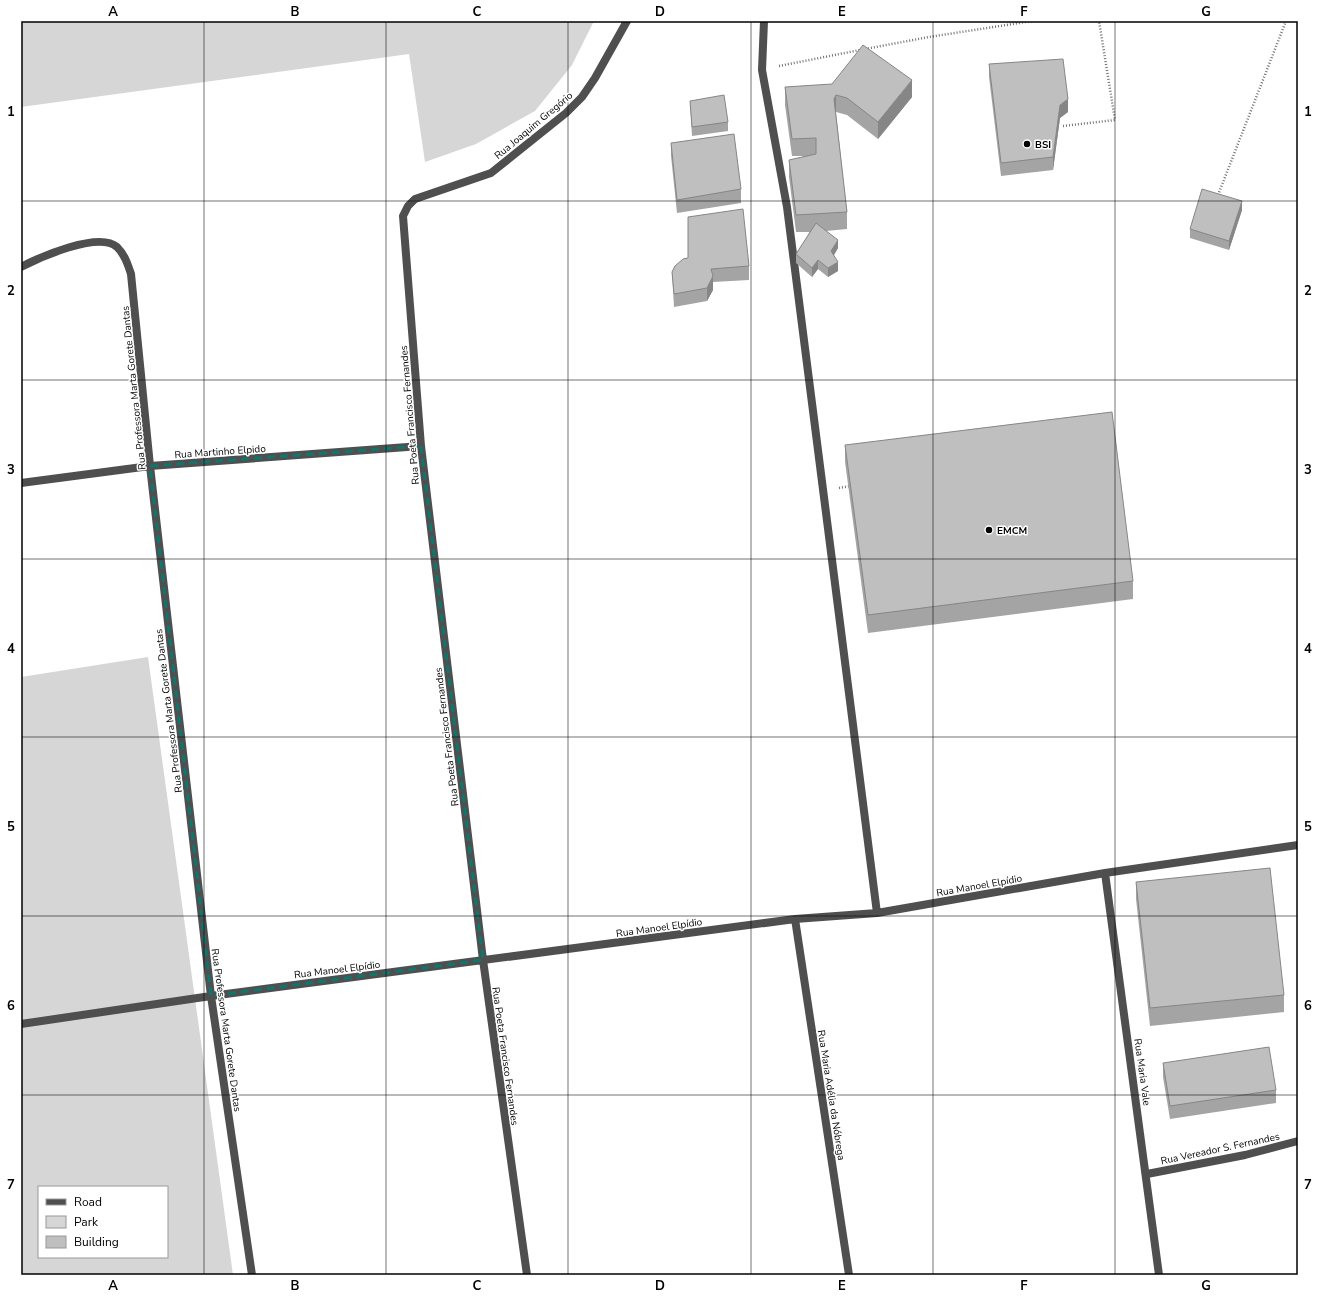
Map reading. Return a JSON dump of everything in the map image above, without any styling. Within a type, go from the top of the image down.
[{"type":"street","name":"Rua Joaquim Gregório","points":[[415,199],[491,173],[566,113],[582,97],[596,78],[627,21]]},
{"type":"street","points":[[764,21],[762,70],[787,207],[877,913]]},
{"type":"street","name":"Rua Poeta Francisco Fernandes","points":[[415,199],[408,206],[403,216],[421,446],[483,960],[527,1275]]},
{"type":"street","name":"Rua Professora Marta Gorete Dantas","points":[[21,267],[45,255],[84,244],[101,242],[117,246],[127,261],[131,274],[150,466],[211,996],[252,1275]]},
{"type":"street","name":"Rua Martinho Elpido","points":[[21,483],[150,466],[421,446]]},
{"type":"street","name":"Rua Manoel Elpídio","points":[[21,1024],[211,996],[795,918],[877,913],[1105,872],[1298,845]]},
{"type":"street","name":"Rua Maria Vale","points":[[1105,872],[1159,1275]]},
{"type":"street","name":"Rua Maria Adélia da Nóbrega","points":[[795,918],[849,1275]]},
{"type":"street","name":"Rua Vereador S. Fernandes","points":[[1146,1174],[1245,1155],[1298,1141]]},
{"type":"path","points":[[762,70],[929,36],[1032,21]]},
{"type":"path","points":[[1063,126],[1115,120],[1099,21]]},
{"type":"path","points":[[1215,201],[1286,21]]},
{"type":"path","points":[[823,490],[854,486]]},
{"type":"highlighted area","points":[[421,446],[483,960],[211,996],[150,466]]},
{"type":"green space","points":[[21,21],[594,21],[572,65],[535,111],[476,144],[425,162],[409,54],[21,107]]},
{"type":"green space","points":[[148,657],[233,1275],[21,1275],[21,677]]},
{"type":"building","points":[[863,45],[912,80],[878,122],[847,98],[836,95],[834,99],[847,212],[796,215],[789,160],[816,154],[816,138],[792,139],[785,87],[832,84]]},
{"type":"building","name":"BSI","points":[[1063,59],[1068,99],[1060,105],[1053,157],[1001,163],[989,64]]},
{"type":"building","points":[[724,95],[728,122],[692,127],[690,101]]},
{"type":"building","points":[[734,134],[741,189],[677,200],[671,143]]},
{"type":"building","points":[[1202,189],[1242,201],[1229,241],[1190,229]]},
{"type":"building","points":[[743,209],[749,266],[711,269],[713,276],[707,288],[674,294],[672,272],[675,266],[683,259],[688,258],[688,217]]},
{"type":"building","points":[[816,223],[838,240],[831,251],[838,262],[828,268],[818,260],[812,268],[796,254]]},
{"type":"building","name":"EMCM","points":[[1112,412],[1133,581],[868,615],[845,445]]},
{"type":"building","points":[[1270,868],[1284,995],[1150,1008],[1136,882]]},
{"type":"building","points":[[1269,1047],[1276,1090],[1170,1106],[1163,1063]]},
{"type":"place","name":"BSI","points":[[1027,144]]},
{"type":"place","name":"EMCM","points":[[989,530]]}]
